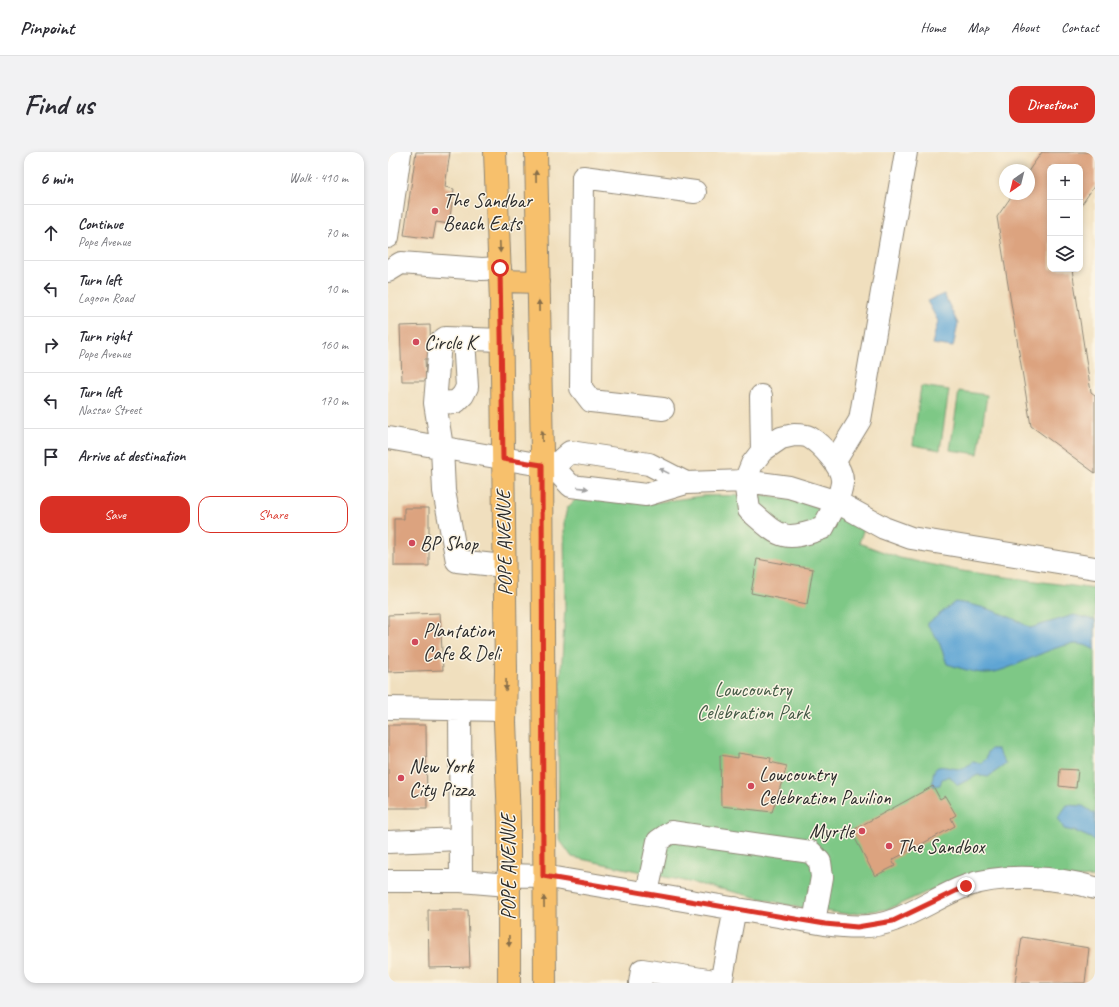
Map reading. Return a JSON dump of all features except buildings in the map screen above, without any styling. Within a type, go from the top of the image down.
[{"type":"main road","name":"POPE AVENUE","points":[[495,152],[502,340],[505,710],[509,820],[509,983]]},
{"type":"main road","name":"POPE AVENUE","points":[[536,152],[538,282],[547,466],[543,876],[545,983]]},
{"type":"main road","points":[[500,275],[538,282]]},
{"type":"street","points":[[388,237],[400,153],[398,152]]},
{"type":"street","points":[[835,461],[860,420],[906,152]]},
{"type":"street","points":[[663,409],[591,400],[581,388],[583,177],[695,192]]},
{"type":"street","points":[[388,248],[389,270],[401,263],[482,269],[500,275]]},
{"type":"street","points":[[502,340],[445,338],[440,342],[435,403],[442,447],[444,491],[457,561],[504,566]]},
{"type":"street","points":[[435,403],[456,402],[463,395],[467,387],[464,339]]},
{"type":"street","points":[[761,396],[762,450]]},
{"type":"street","points":[[794,435],[808,436],[822,447],[835,461],[843,481],[837,502],[823,528],[805,534],[788,537],[771,529],[749,510],[745,481],[752,464],[762,450],[781,438],[794,435]]},
{"type":"street","points":[[388,438],[547,466],[571,486],[646,495],[686,482],[745,481],[789,487],[837,502],[884,528],[911,538],[1095,568]]},
{"type":"street","points":[[547,466],[570,452],[649,464],[686,482]]},
{"type":"street","points":[[388,708],[505,710]]},
{"type":"street","points":[[460,709],[460,881]]},
{"type":"street","points":[[648,893],[658,841],[671,832],[811,852],[820,862],[822,877],[814,922]]},
{"type":"street","points":[[388,842],[460,839]]},
{"type":"street","points":[[388,881],[508,880],[543,876],[814,922],[857,927],[893,921],[966,886],[1008,878],[1074,882],[1095,888]]},
{"type":"street","points":[[640,983],[642,970],[721,982],[735,908]]},
{"type":"green space","points":[[921,386],[949,390],[940,450],[913,445]]},
{"type":"green space","points":[[959,391],[987,395],[978,454],[950,450]]},
{"type":"green space","name":"Lowcountry Celebration Park","points":[[580,495],[652,503],[702,496],[764,495],[792,499],[821,508],[864,528],[859,543],[900,558],[962,571],[1095,589],[1095,877],[940,886],[889,909],[847,914],[800,908],[730,891],[572,857],[559,839],[558,729],[565,608],[564,522],[567,508]]},
{"type":"water","points":[[944,294],[958,324],[953,347],[932,344],[938,321],[927,301]]},
{"type":"water","points":[[955,602],[975,605],[994,611],[1013,618],[1030,628],[1074,615],[1095,620],[1095,650],[1084,645],[1074,644],[1063,646],[1000,671],[989,673],[973,672],[947,664],[939,642],[927,624]]},
{"type":"water","points":[[991,749],[997,749],[1006,764],[988,777],[978,775],[958,785],[949,776],[942,779],[940,785],[933,786],[934,771],[937,768],[946,767],[963,769],[972,762],[981,763],[986,759],[988,752]]},
{"type":"water","points":[[1067,805],[1083,806],[1095,814],[1095,840],[1077,832],[1064,829],[1058,818]]},
{"type":"place","name":"The Sandbar Beach Eats","points":[[435,211]]},
{"type":"place","name":"Circle K","points":[[416,342]]},
{"type":"place","name":"BP Shop","points":[[412,543]]},
{"type":"place","name":"Plantation Cafe & Deli","points":[[415,642]]},
{"type":"place","name":"New York City Pizza","points":[[401,778]]},
{"type":"place","name":"Lowcountry Celebration Pavilion","points":[[751,786]]},
{"type":"place","name":"Myrtle","points":[[862,831]]},
{"type":"place","name":"The Sandbox","points":[[889,846]]},
{"type":"route","points":[[500,268],[503,459],[542,465],[543,876],[825,924],[857,927],[872,926],[893,921],[940,897],[966,886]]}]
